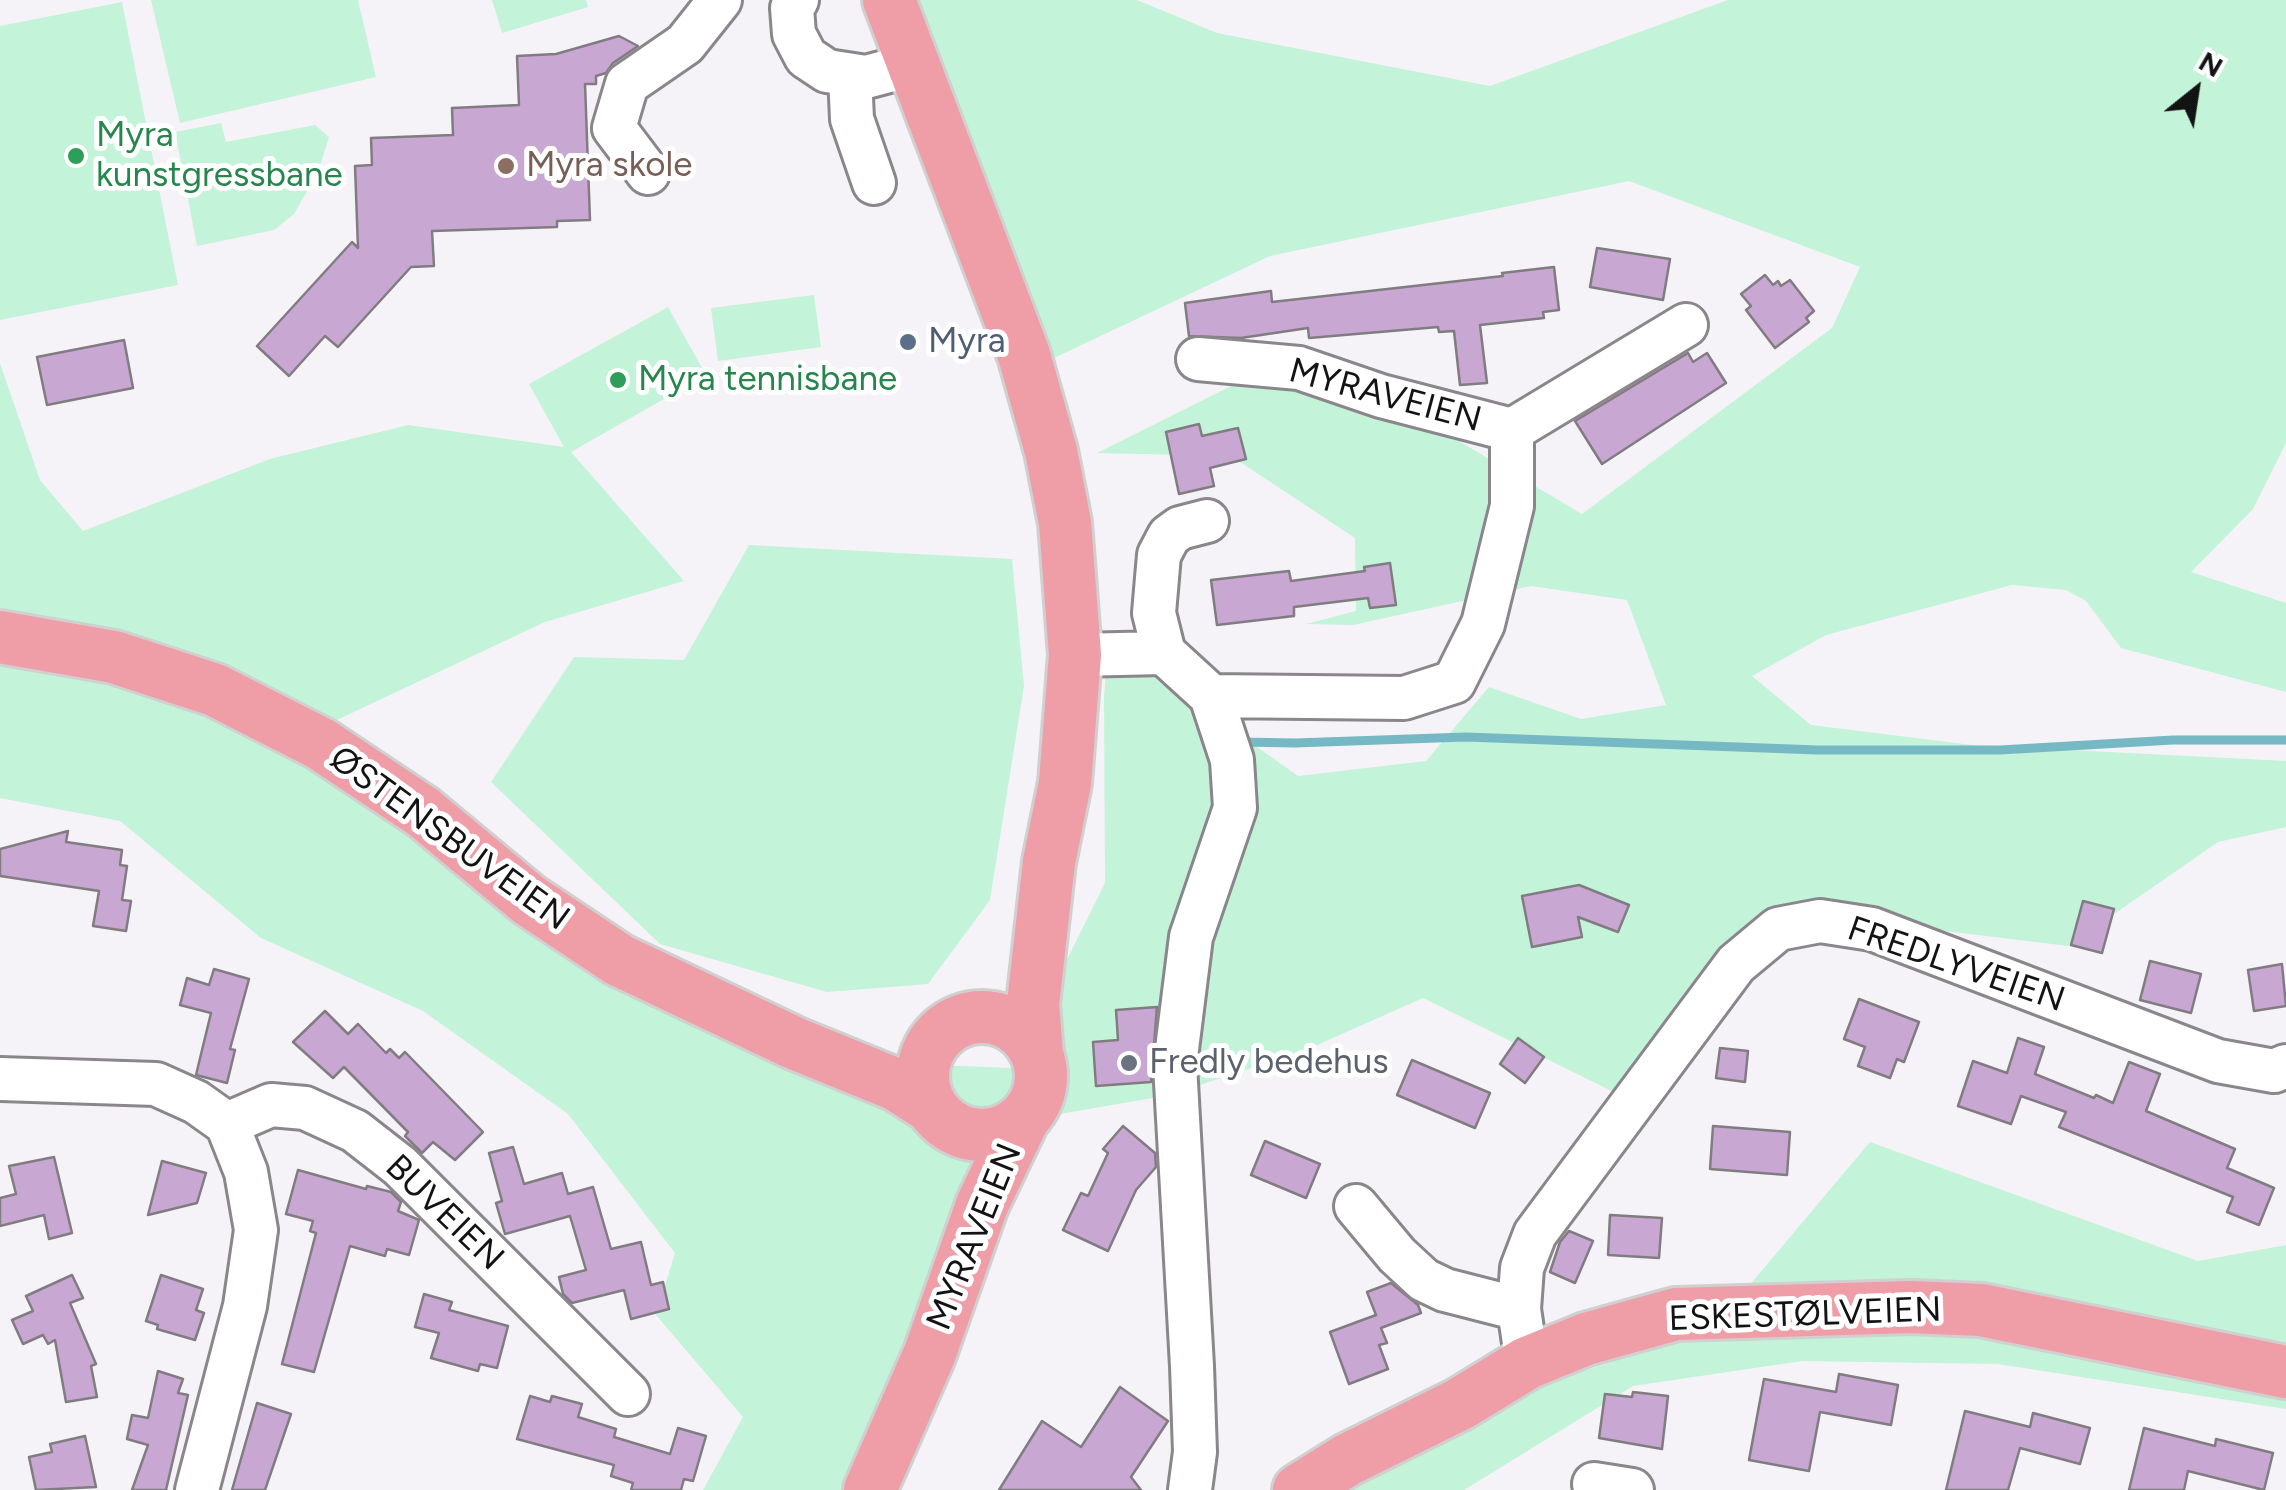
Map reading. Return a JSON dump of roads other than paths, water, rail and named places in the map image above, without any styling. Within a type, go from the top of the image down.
[{"type":"main road","points":[[889,0],[1024,354],[1065,523],[1075,655],[1065,783],[1049,862],[1033,1004],[1042,1077],[1038,1097],[1022,1121],[1003,1132],[970,1135],[939,1116],[923,1084],[924,1062],[942,1034],[1000,975],[1049,862]]},
{"type":"main road","name":"ØSTENSBUVEIEN","points":[[0,637],[114,657],[215,690],[321,744],[423,812],[529,900],[619,960],[719,1009],[898,1085],[939,1116]]},
{"type":"main road","name":"ØSTENSBUVEIEN","points":[[719,1009],[865,1044],[942,1034]]},
{"type":"main road","points":[[942,1034],[970,1018],[987,1017],[1003,1021],[1026,1036],[1037,1054]]},
{"type":"main road","name":"MYRAVEIEN","points":[[930,1353],[957,1194],[939,1116]]},
{"type":"main road","name":"MYRAVEIEN","points":[[870,1490],[930,1353],[982,1205],[1022,1121]]},
{"type":"main road","name":"ESKESTØLVEIEN","points":[[1299,1490],[1347,1460],[1460,1404],[1527,1363],[1586,1339],[1676,1314],[1911,1306],[1981,1310],[2286,1372]]},
{"type":"street","points":[[648,173],[614,128],[626,84],[685,44],[720,0]]},
{"type":"street","points":[[797,0],[792,8],[794,34],[806,56],[828,72],[866,77],[914,64]]},
{"type":"street","points":[[850,75],[852,120],[874,183]]},
{"type":"street","points":[[1512,430],[1686,325]]},
{"type":"street","name":"MYRAVEIEN","points":[[1198,359],[1299,368],[1382,396],[1512,430],[1512,506],[1482,624],[1454,682],[1404,698],[1212,696]]},
{"type":"street","points":[[1190,1490],[1195,1452],[1175,1065],[1191,936],[1235,808],[1232,760],[1212,696],[1164,653],[1154,612],[1159,555],[1170,536],[1180,528],[1207,521]]},
{"type":"street","points":[[1075,655],[1164,653]]},
{"type":"street","name":"FREDLYVEIEN","points":[[1527,1363],[1519,1309],[1522,1268],[1535,1234],[1736,964],[1778,929],[1820,921],[1872,929],[2218,1060],[2274,1071],[2286,1066]]},
{"type":"street","points":[[0,1079],[156,1084],[196,1102],[227,1124],[246,1172],[256,1230],[245,1306],[197,1490]]},
{"type":"street","name":"BUVEIEN","points":[[227,1124],[271,1105],[305,1108],[356,1131],[400,1166],[628,1394]]},
{"type":"street","points":[[1356,1206],[1424,1280],[1445,1290],[1519,1309]]},
{"type":"waterway","points":[[1239,742],[1466,737],[1818,750],[2000,750],[2173,740],[2286,740]]},
{"type":"place","name":"Myra kunstgressbane","points":[[76,156]]},
{"type":"place","name":"Myra skole","points":[[506,166]]},
{"type":"place","name":"Myra","points":[[908,342]]},
{"type":"place","name":"Myra tennisbane","points":[[618,380]]},
{"type":"place","name":"Fredly bedehus","points":[[1129,1063]]}]
